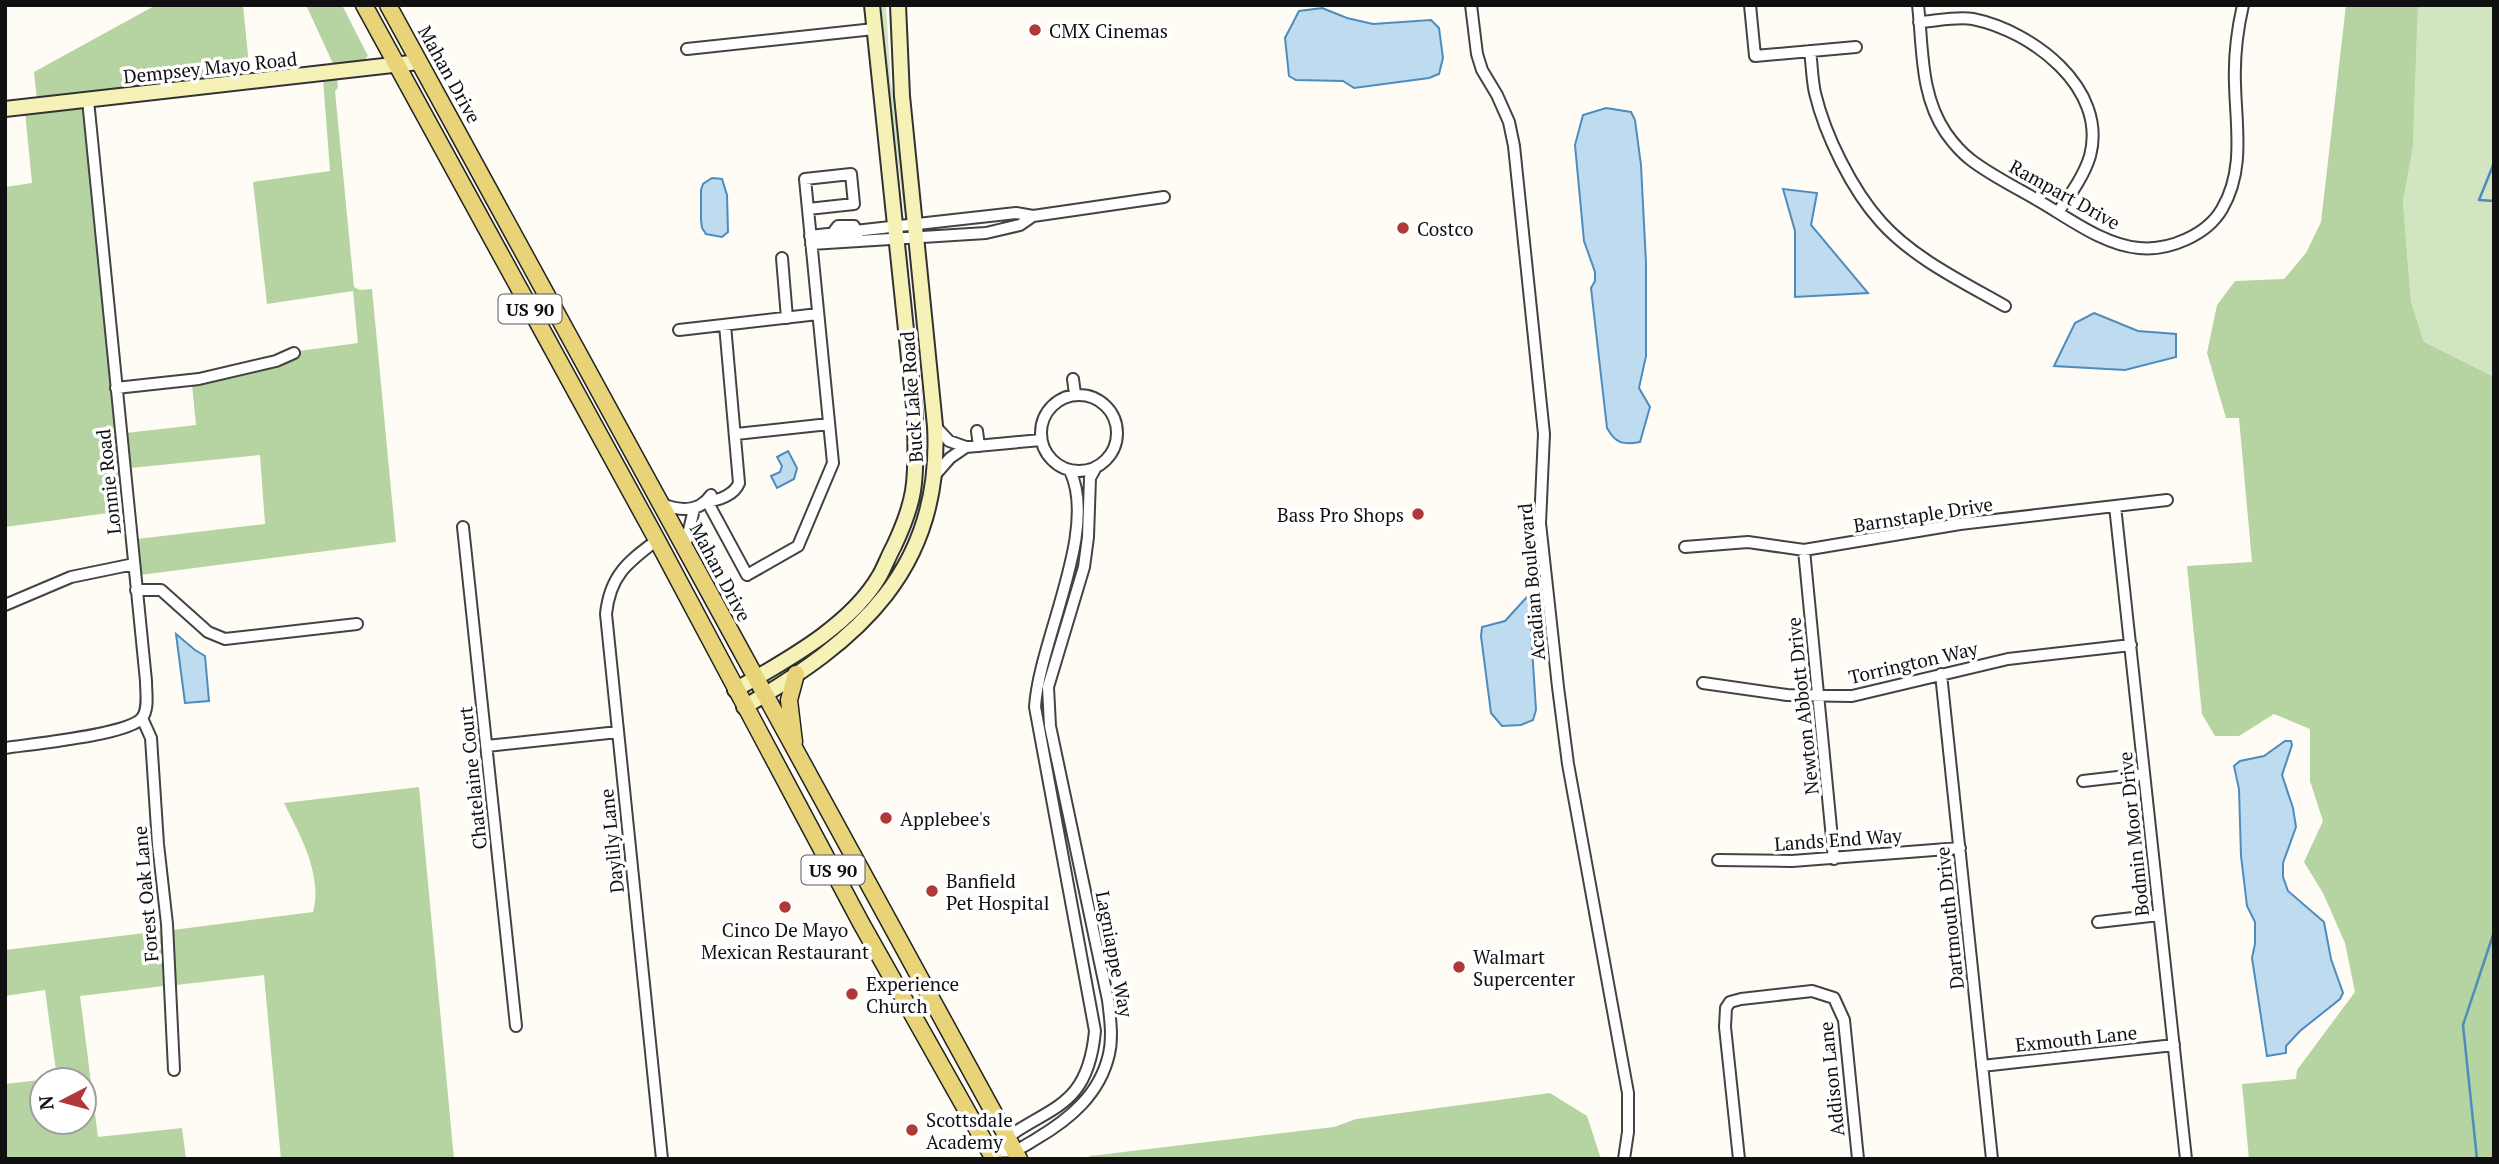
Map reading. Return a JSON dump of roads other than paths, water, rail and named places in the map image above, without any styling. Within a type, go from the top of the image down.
[{"type":"main road","name":"US 90","points":[[364,5],[657,540],[878,954],[992,1155]]},
{"type":"main road","name":"Mahan Drive","points":[[388,5],[1013,1149]]},
{"type":"main road","name":"Buck Lake Road","points":[[735,690],[815,640],[842,619],[879,576],[899,535],[912,495],[915,473],[915,416],[872,5]]},
{"type":"main road","points":[[889,5],[893,82],[902,96]]},
{"type":"main road","name":"Buck Lake Road","points":[[744,707],[846,638],[875,610],[899,578],[918,542],[929,506],[935,475],[935,426],[902,96],[898,5]]},
{"type":"main road","points":[[900,57],[908,40],[905,5]]},
{"type":"main road","name":"Dempsey Mayo Road","points":[[5,109],[419,62]]},
{"type":"main road","points":[[584,409],[597,408],[617,424]]},
{"type":"main road","points":[[795,752],[789,700],[796,674]]},
{"type":"main road","points":[[878,954],[888,951],[909,959]]},
{"type":"street","name":"Acadian Boulevard","points":[[1471,5],[1477,54],[1482,70],[1509,122],[1514,146],[1544,434],[1542,537],[1568,764],[1628,1093],[1628,1132],[1624,1159]]},
{"type":"street","points":[[1750,5],[1755,56],[1856,47]]},
{"type":"street","name":"Rampart Drive","points":[[1917,5],[1928,99],[1946,133],[1969,159],[2108,240],[2141,249],[2162,247],[2190,237],[2210,223],[2222,209],[2236,167],[2239,125],[2235,63],[2243,5]]},
{"type":"street","points":[[1919,22],[1969,19],[1990,23],[2046,54],[2068,73],[2083,95],[2091,117],[2092,139],[2090,156],[2058,212]]},
{"type":"street","points":[[687,49],[874,29]]},
{"type":"street","points":[[1810,51],[1815,93],[1825,123],[1858,192],[1881,223],[1911,248],[2005,306]]},
{"type":"street","name":"Lonnie Road","points":[[88,100],[146,681],[146,706],[142,718]]},
{"type":"street","points":[[707,501],[747,575],[798,546],[833,463],[805,179],[851,174],[855,204],[808,209]]},
{"type":"street","points":[[811,240],[832,234],[897,240],[917,230],[1016,213],[1032,216],[1164,197]]},
{"type":"street","points":[[811,240],[857,237],[895,225],[917,230],[986,233],[1020,225],[1032,216]]},
{"type":"street","points":[[782,258],[787,318]]},
{"type":"street","points":[[679,330],[818,314]]},
{"type":"street","points":[[662,504],[674,509],[694,509],[738,488],[736,434],[725,325]]},
{"type":"street","points":[[116,388],[199,379],[276,361],[294,353]]},
{"type":"street","points":[[1073,379],[1075,394]]},
{"type":"street","points":[[1075,394],[1100,401],[1110,410],[1116,422],[1114,448],[1107,460],[1083,471],[1070,471],[1058,465],[1048,456],[1041,440],[1045,415],[1053,404],[1075,394]]},
{"type":"street","points":[[736,434],[829,424]]},
{"type":"street","points":[[935,426],[949,442],[966,447],[1041,440]]},
{"type":"street","points":[[977,431],[979,446]]},
{"type":"street","points":[[935,475],[950,458],[966,447]]},
{"type":"street","name":"Lagniappe Way","points":[[992,1155],[1013,1149],[1058,1126],[1084,1103],[1097,1085],[1109,1054],[1111,1027],[1108,1000],[1042,695],[1085,561],[1090,478],[1096,467]]},
{"type":"street","name":"Lagniappe Way","points":[[1013,1149],[1071,1097],[1092,1056],[1094,1031],[1037,726],[1042,695],[1042,663],[1072,559],[1077,505],[1076,483],[1070,471]]},
{"type":"street","name":"Barnstaple Drive","points":[[1685,547],[1748,542],[1804,550],[1960,524],[2167,500]]},
{"type":"street","name":"Bodmin Moor Drive","points":[[2115,506],[2186,1159]]},
{"type":"street","points":[[684,550],[694,509]]},
{"type":"street","name":"Chatelaine Court","points":[[463,527],[516,1026]]},
{"type":"street","name":"Daylily Lane","points":[[657,540],[625,566],[608,595],[606,614],[662,1159]]},
{"type":"street","name":"Newton Abbott Drive","points":[[1804,550],[1835,859]]},
{"type":"street","points":[[1072,559],[1098,564]]},
{"type":"street","points":[[5,605],[71,578],[134,564]]},
{"type":"street","points":[[136,590],[161,590],[208,632],[225,639],[357,624]]},
{"type":"street","name":"Torrington Way","points":[[1703,683],[1758,692],[1852,696],[2008,659],[2131,645]]},
{"type":"street","name":"Dartmouth Drive","points":[[1941,674],[1992,1159]]},
{"type":"street","points":[[5,748],[120,730],[132,726],[142,718]]},
{"type":"street","name":"Forest Oak Lane","points":[[142,718],[151,738],[158,844],[167,924],[174,1070]]},
{"type":"street","points":[[487,746],[618,732]]},
{"type":"street","points":[[2083,781],[2144,774]]},
{"type":"street","points":[[1053,802],[1066,799]]},
{"type":"street","name":"Lands End Way","points":[[1718,860],[1748,862],[1835,859],[1959,848]]},
{"type":"street","points":[[1073,908],[1088,905]]},
{"type":"street","points":[[2098,922],[2159,915]]},
{"type":"street","name":"Addison Lane","points":[[1739,1159],[1722,1005],[1741,999],[1812,991],[1838,994],[1844,1020],[1858,1159]]},
{"type":"street","name":"Exmouth Lane","points":[[1982,1066],[2174,1045]]},
{"type":"water","points":[[1322,8],[1373,24],[1431,20],[1439,28],[1443,58],[1439,74],[1429,78],[1354,88],[1343,81],[1296,80],[1289,76],[1285,38],[1299,11]]},
{"type":"water","points":[[1606,108],[1631,112],[1635,120],[1641,165],[1646,263],[1646,356],[1639,388],[1650,407],[1640,442],[1629,443],[1617,440],[1607,428],[1591,288],[1595,281],[1595,272],[1584,241],[1575,145],[1583,115]]},
{"type":"water","points":[[712,178],[722,179],[727,195],[728,232],[722,237],[706,234],[702,228],[701,190],[703,184]]},
{"type":"water","points":[[1783,189],[1817,193],[1811,225],[1868,293],[1795,297],[1795,231]]},
{"type":"water","points":[[2094,313],[2138,331],[2176,334],[2176,357],[2125,370],[2054,366],[2075,323]]},
{"type":"water","points":[[788,451],[797,468],[794,479],[777,488],[771,476],[780,472],[782,466],[777,457]]},
{"type":"water","points":[[1527,597],[1536,710],[1533,720],[1521,725],[1502,726],[1491,713],[1482,627],[1505,621]]},
{"type":"water","points":[[176,634],[205,656],[209,701],[185,703]]},
{"type":"water","points":[[2285,741],[2291,741],[2292,745],[2282,775],[2296,827],[2283,863],[2283,877],[2288,891],[2324,922],[2331,959],[2343,993],[2340,999],[2300,1031],[2286,1046],[2286,1053],[2267,1056],[2252,958],[2255,922],[2247,906],[2241,856],[2239,789],[2234,766],[2240,761],[2264,756]]},
{"type":"waterway","points":[[2494,163],[2479,200],[2494,201]]},
{"type":"waterway","points":[[2477,1159],[2463,1025],[2494,932]]},
{"type":"place","name":"CMX Cinemas","points":[[1035,30]]},
{"type":"place","name":"Costco","points":[[1403,228]]},
{"type":"place","name":"Bass Pro Shops","points":[[1418,514]]},
{"type":"place","name":"Applebee's","points":[[886,818]]},
{"type":"place","name":"Banfield Pet Hospital","points":[[932,891]]},
{"type":"place","name":"Cinco De Mayo Mexican Restaurant","points":[[785,907]]},
{"type":"place","name":"Walmart Supercenter","points":[[1459,967]]},
{"type":"place","name":"Experience Church","points":[[852,994]]},
{"type":"place","name":"Scottsdale Academy","points":[[912,1130]]}]
